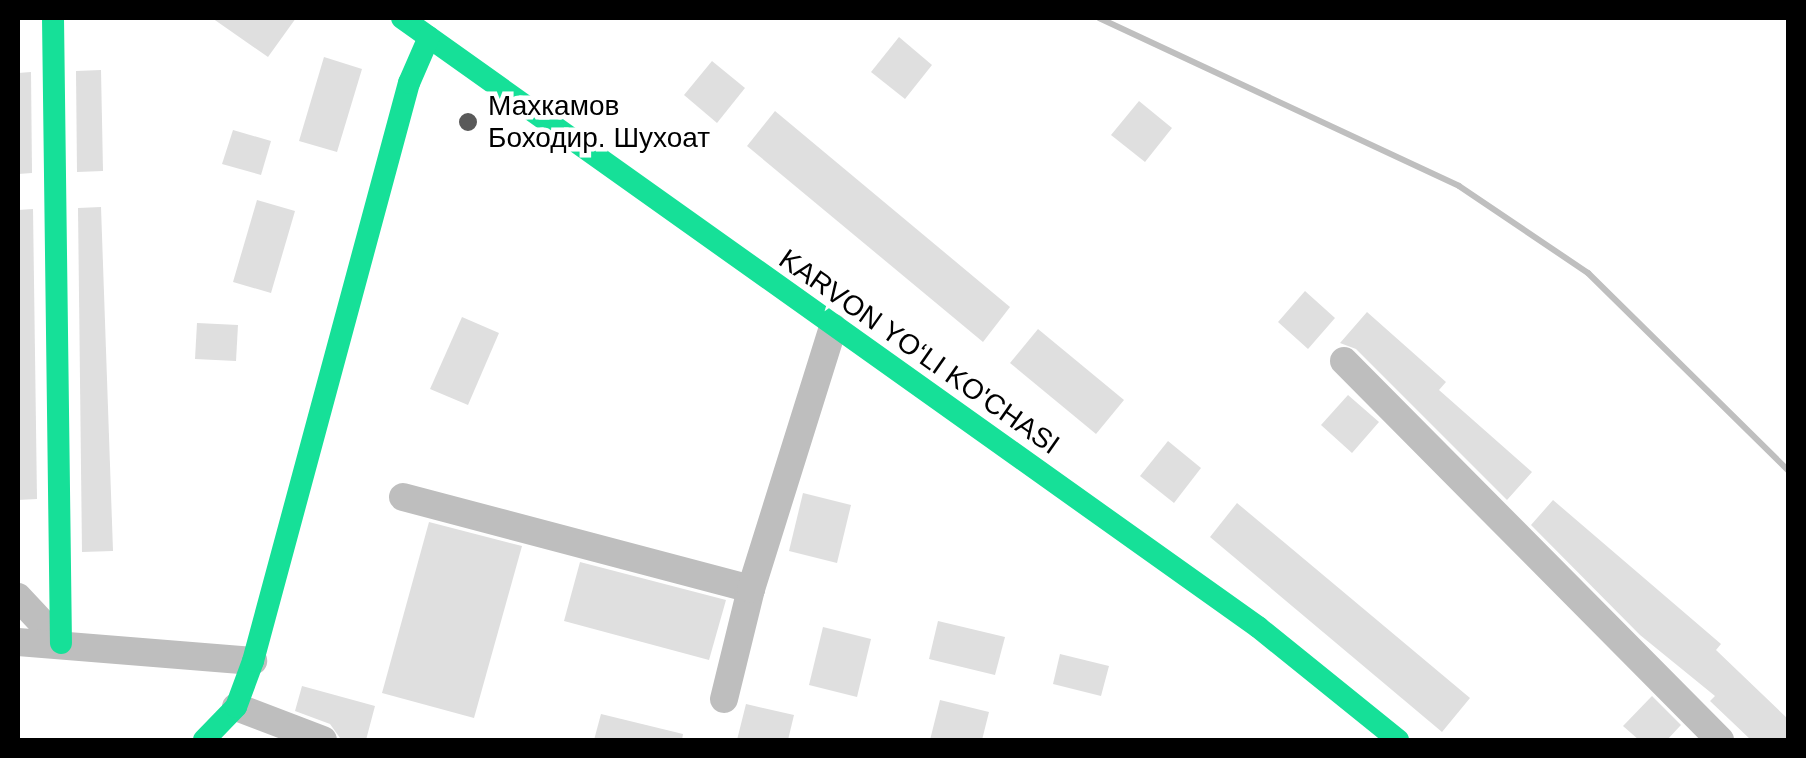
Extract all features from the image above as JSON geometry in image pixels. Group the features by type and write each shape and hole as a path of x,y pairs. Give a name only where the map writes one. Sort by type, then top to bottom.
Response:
{"street":[{"path":"53,18 61,642"},
{"name":"KARVON YO‘LI KO'CHASI","path":"402,18 1258,628 1398,740"},
{"path":"204,740 236,706 252,661 409,83 430,38"},
{"path":"724,699 751,588 833,328"},
{"path":"1344,361 1720,740"},
{"path":"403,496 751,588"},
{"path":"18,597 61,642"},
{"path":"18,642 61,642 252,661"},
{"path":"236,706 323,740"}],"building":[{"path":"212,18 296,18 268,57"},
{"path":"899,37 932,65 905,99 871,72"},
{"path":"324,57 362,69 337,152 299,141"},
{"path":"712,61 745,88 717,123 684,95"},
{"path":"101,70 103,171 77,172 76,71"},
{"path":"31,72 32,173 18,174 18,73"},
{"path":"1139,101 1172,128 1145,162 1111,135"},
{"path":"775,111 1010,307 983,342 747,146"},
{"path":"233,130 271,141 261,175 222,164"},
{"path":"257,200 295,211 271,293 233,282"},
{"path":"101,207 113,551 82,552 78,208"},
{"path":"33,209 37,499 18,500 18,210"},
{"path":"1305,291 1335,318 1308,349 1278,322"},
{"path":"1367,312 1446,382 1439,390 1532,472 1507,500 1356,349 1340,343"},
{"path":"462,317 499,333 468,405 430,389"},
{"path":"197,323 238,325 236,361 195,359"},
{"path":"1038,329 1124,400 1096,434 1010,363"},
{"path":"1348,395 1379,422 1352,453 1321,425"},
{"path":"1168,441 1201,468 1174,503 1140,476"},
{"path":"803,493 851,505 837,563 789,551"},
{"path":"1553,500 1721,644 1716,650 1788,719 1788,740 1751,740 1710,701 1715,696 1640,635 1531,525"},
{"path":"1237,503 1470,698 1442,732 1210,537"},
{"path":"429,522 522,546 474,718 382,693"},
{"path":"580,562 726,600 709,660 564,621"},
{"path":"938,621 1005,637 995,675 929,659"},
{"path":"823,627 871,639 857,697 809,685"},
{"path":"1060,654 1109,666 1101,696 1053,684"},
{"path":"302,686 375,706 366,740 340,738 330,724 295,711"},
{"path":"1652,696 1681,725 1667,740 1639,740 1623,726"},
{"path":"940,700 989,712 982,740 930,740"},
{"path":"746,704 794,715 788,740 737,740"},
{"path":"601,714 683,734 682,740 594,740"}],"waterway":[{"path":"1099,18 1459,186 1588,273 1788,470"}],"traffic: fast":[{"path":"53,18 61,643"},
{"path":"402,18 1258,627 1398,740"},
{"path":"204,740 236,707 253,661 409,83 429,37"}],"place":[{"name":"Махкамов Боходир. Шухоат","path":"468,122"}]}
